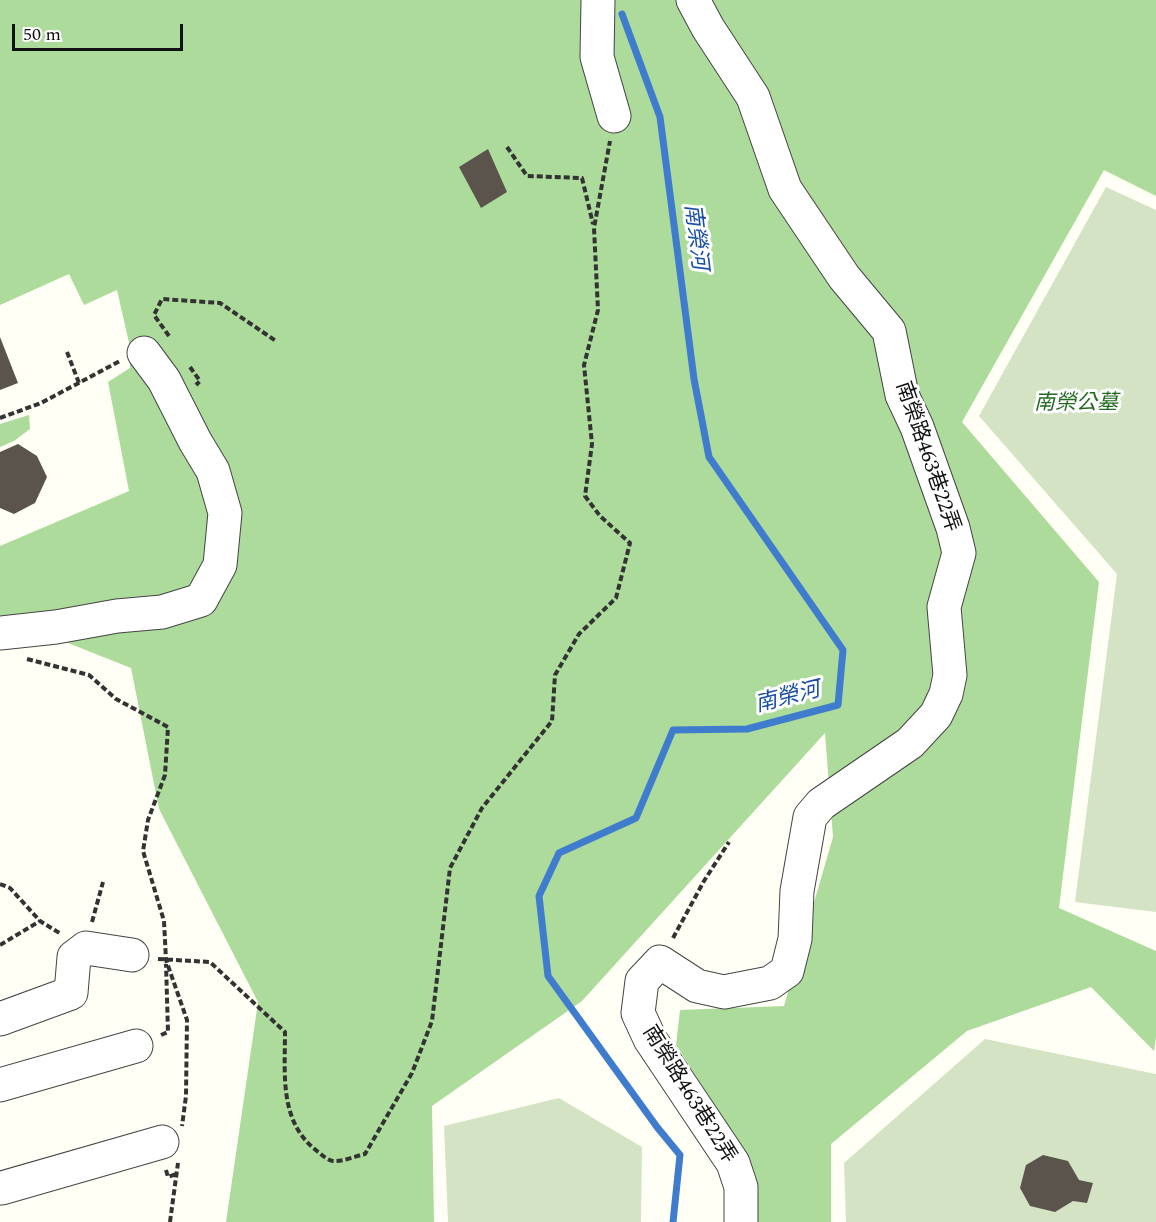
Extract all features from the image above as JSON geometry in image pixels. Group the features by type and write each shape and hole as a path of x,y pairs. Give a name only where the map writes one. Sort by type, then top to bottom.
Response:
{"lane":[{"path":"598,0 597,57 614,116"},
{"name":"南榮路463巷22弄","path":"693,0 708,28 753,97 784,189 844,277 889,331 902,396 925,449 953,528 959,554 944,607 950,675 946,694 936,715 910,743 822,804 810,817 797,891 795,939 787,971 770,983 724,992 697,986 660,962 642,981 638,1013 650,1039 733,1163 741,1187 741,1222"},
{"path":"10,645 56,627 117,616 162,612 201,600 220,565 225,513 213,471 164,380 158,346"},
{"path":"0,1019 71,993 74,957 86,948 132,955"},
{"path":"0,1085 136,1046"},
{"path":"1,1187 162,1142"}],"path":[{"path":"594,228 614,116"},
{"path":"166,960 210,962 285,1032 287,1105 296,1126 309,1145 334,1161 364,1154 412,1073 432,1021 450,868 482,808 552,721 555,675 579,634 616,598 630,543 600,516 585,496 592,444 584,365 598,310 594,228 582,178 527,176 507,147"},
{"path":"0,418 41,403 122,360 158,346 153,315 162,299 220,303 276,341"},
{"path":"67,352 79,382"},
{"path":"180,410 186,397 200,381 189,365"},
{"path":"10,645 89,675 116,699 168,727 165,775 148,820 143,851 164,921 168,1032 136,1046"},
{"path":"660,962 704,881 729,842"},
{"path":"0,884 10,888 40,921 86,948 103,882"},
{"path":"0,945 40,921"},
{"path":"166,960 187,1020 186,1096"}],"green space":[{"path":"0,0 1156,0 1156,196 1104,170 962,422 1099,582 1059,908 1156,951 1154,1051 1091,987 967,1031 831,1144 831,1222 752,1222 748,1157 676,1045 680,1010 784,1006 833,837 825,733 582,1001 432,1106 434,1222 226,1222 258,1002 159,809 131,668 0,616 0,546 129,491 108,382 130,368 130,347 117,290 84,305 69,274 0,305"},
{"name":"南榮公墓","path":"1106,187 1156,210 1156,912 1075,902 1117,574 979,416"},
{"path":"29,415 30,429 14,441 0,447 0,424"},
{"path":"985,1039 1156,1074 1156,1222 846,1222 844,1163"},
{"path":"559,1098 642,1147 641,1222 448,1222 444,1126"}],"building":[{"path":"488,149 507,192 481,208 459,167"},
{"path":"0,337 18,383 0,390"},
{"path":"18,444 37,456 47,477 35,503 14,514 0,508 0,452"},
{"path":"1043,1155 1068,1161 1079,1180 1093,1183 1087,1203 1073,1201 1055,1212 1030,1206 1020,1188 1026,1165"}],"waterway":[{"name":"南榮河","path":"622,14 660,117 694,379 709,457 843,650 838,705 747,729 673,730 636,818 559,853 539,896 548,976 657,1127 680,1155 673,1222"}]}
